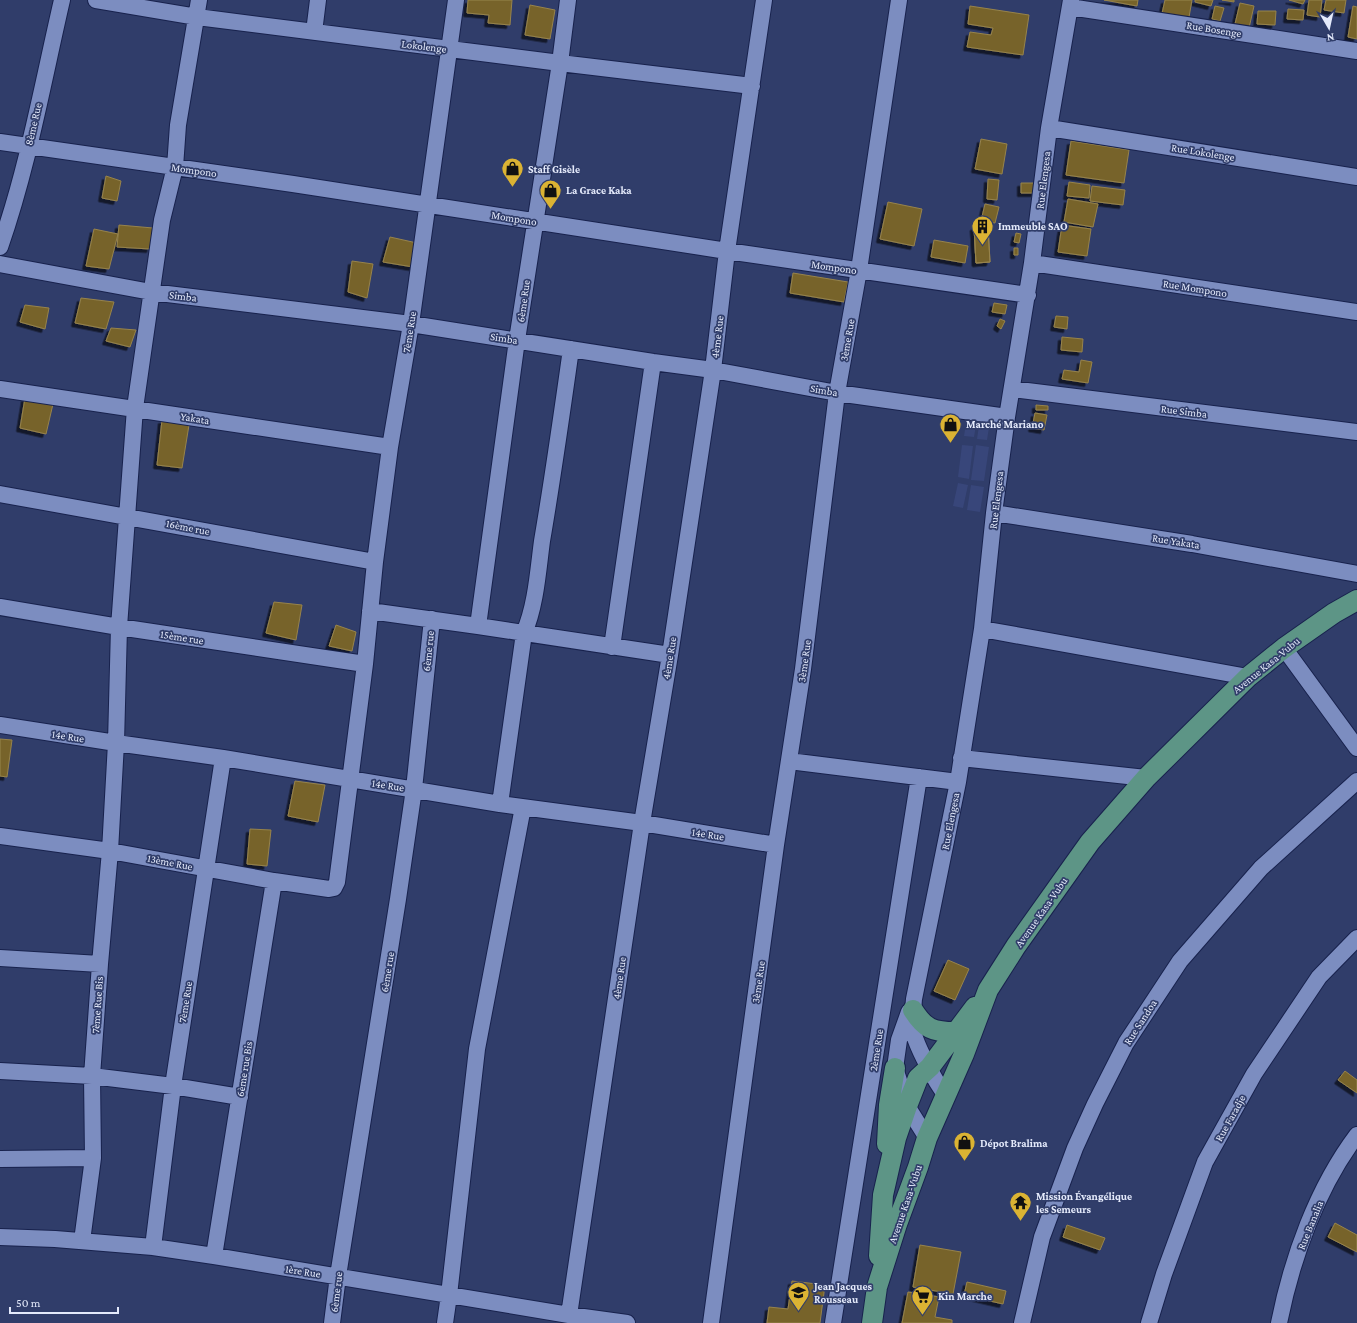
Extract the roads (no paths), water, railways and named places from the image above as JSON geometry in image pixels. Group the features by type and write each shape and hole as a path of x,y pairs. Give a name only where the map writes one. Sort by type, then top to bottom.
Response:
{"main road":[{"name":"Avenue Kasa-Vubu","path":"872,1323 877,1287 926,1138 964,1054 988,990 1016,946 1090,842 1146,778 1248,677 1284,648 1334,613 1357,600"},
{"path":"877,1287 883,1195 896,1138 907,1106 918,1078 930,1067 988,990"},
{"path":"914,1005 919,1020 932,1030 940,1032 955,1032"},
{"path":"886,1182 889,1105 894,1068"}],"street":[{"name":"8ème Rue","path":"0,247 10,217 29,146 62,0"},
{"name":"Lokolenge","path":"96,0 197,17 560,64 752,86"},
{"name":"7ème Rue Bis","path":"82,1241 93,1158 92,1076 110,851 116,743 119,627 135,408 162,220 175,167 178,125 199,0"},
{"path":"314,32 318,0"},
{"name":"7ème Rue","path":"337,882 365,664 375,562 390,447 411,324 426,205 456,0"},
{"name":"6ème Rue","path":"478,626 517,340 534,222 560,64 568,0"},
{"name":"4ème Rue","path":"569,1315 642,823 670,656 713,370 727,251 764,0"},
{"name":"3ème Rue","path":"711,1323 776,845 803,669 837,393 859,270 899,0"},
{"name":"Rue Bosenge","path":"1071,3 1357,51"},
{"name":"Rue Elengesa","path":"914,1005 958,782 982,629 994,513 1007,417 1028,295 1049,128 1071,3"},
{"name":"Rue Lokolenge","path":"1049,128 1357,176"},
{"name":"Mompono","path":"0,142 293,184 534,222 1028,295"},
{"name":"Rue Mompono","path":"1032,263 1357,312"},
{"name":"Simba","path":"0,264 152,292 411,324 713,370 837,393 1007,417"},
{"path":"500,804 524,633 534,597 571,349"},
{"path":"612,646 653,362"},
{"name":"Yakata","path":"0,389 390,447"},
{"name":"Rue Simba","path":"1012,389 1357,432"},
{"name":"16ème rue","path":"0,494 375,562"},
{"name":"Rue Yakata","path":"994,513 1192,544 1357,574"},
{"name":"15ème rue","path":"0,607 119,627 365,664"},
{"path":"370,611 612,646 670,656"},
{"name":"6ème rue","path":"332,1323 338,1276 397,907 414,789 432,619"},
{"path":"982,629 1248,677"},
{"path":"1284,648 1357,748"},
{"name":"14e Rue","path":"0,725 223,758 500,804 642,823 776,845"},
{"name":"7ème Rue","path":"153,1247 173,1086 223,758"},
{"path":"961,758 1146,778"},
{"path":"789,762 958,782"},
{"name":"2ème Rue","path":"833,1323 919,777"},
{"name":"Rue Sandoa","path":"1022,1323 1042,1237 1078,1142 1126,1042 1180,962 1261,868 1357,781"},
{"path":"445,1323 477,1049 523,807"},
{"name":"13ème Rue","path":"0,836 110,851 274,881 328,889 334,888 337,882"},
{"name":"6ème rue Bis","path":"214,1256 274,881"},
{"name":"Rue Faradje","path":"1149,1323 1164,1274 1205,1162 1254,1074 1319,977 1357,938"},
{"path":"0,958 100,964"},
{"path":"914,1005 913,1030 915,1036 945,1094"},
{"path":"914,1005 899,1040 894,1068 907,1106 926,1138"},
{"path":"0,1071 92,1076 173,1086 240,1097"},
{"name":"Rue Banalia","path":"1279,1323 1284,1299 1304,1236 1329,1178 1357,1135"},
{"path":"0,1159 93,1158"},
{"name":"1ère Rue","path":"0,1238 55,1239 153,1247 338,1276 569,1315 627,1323"}],"place":[{"name":"Staff Gisèle","path":"512,188"},
{"name":"La Grace Kaka","path":"551,210"},
{"name":"Immeuble SAO","path":"982,246"},
{"name":"Marché Mariano","path":"951,444"},
{"name":"Dépot Bralima","path":"964,1162"},
{"name":"Mission Évangélique les Semeurs","path":"1020,1222"},
{"name":"Jean Jacques Rousseau","path":"799,1312"},
{"name":"Kin Marche","path":"923,1316"}]}
